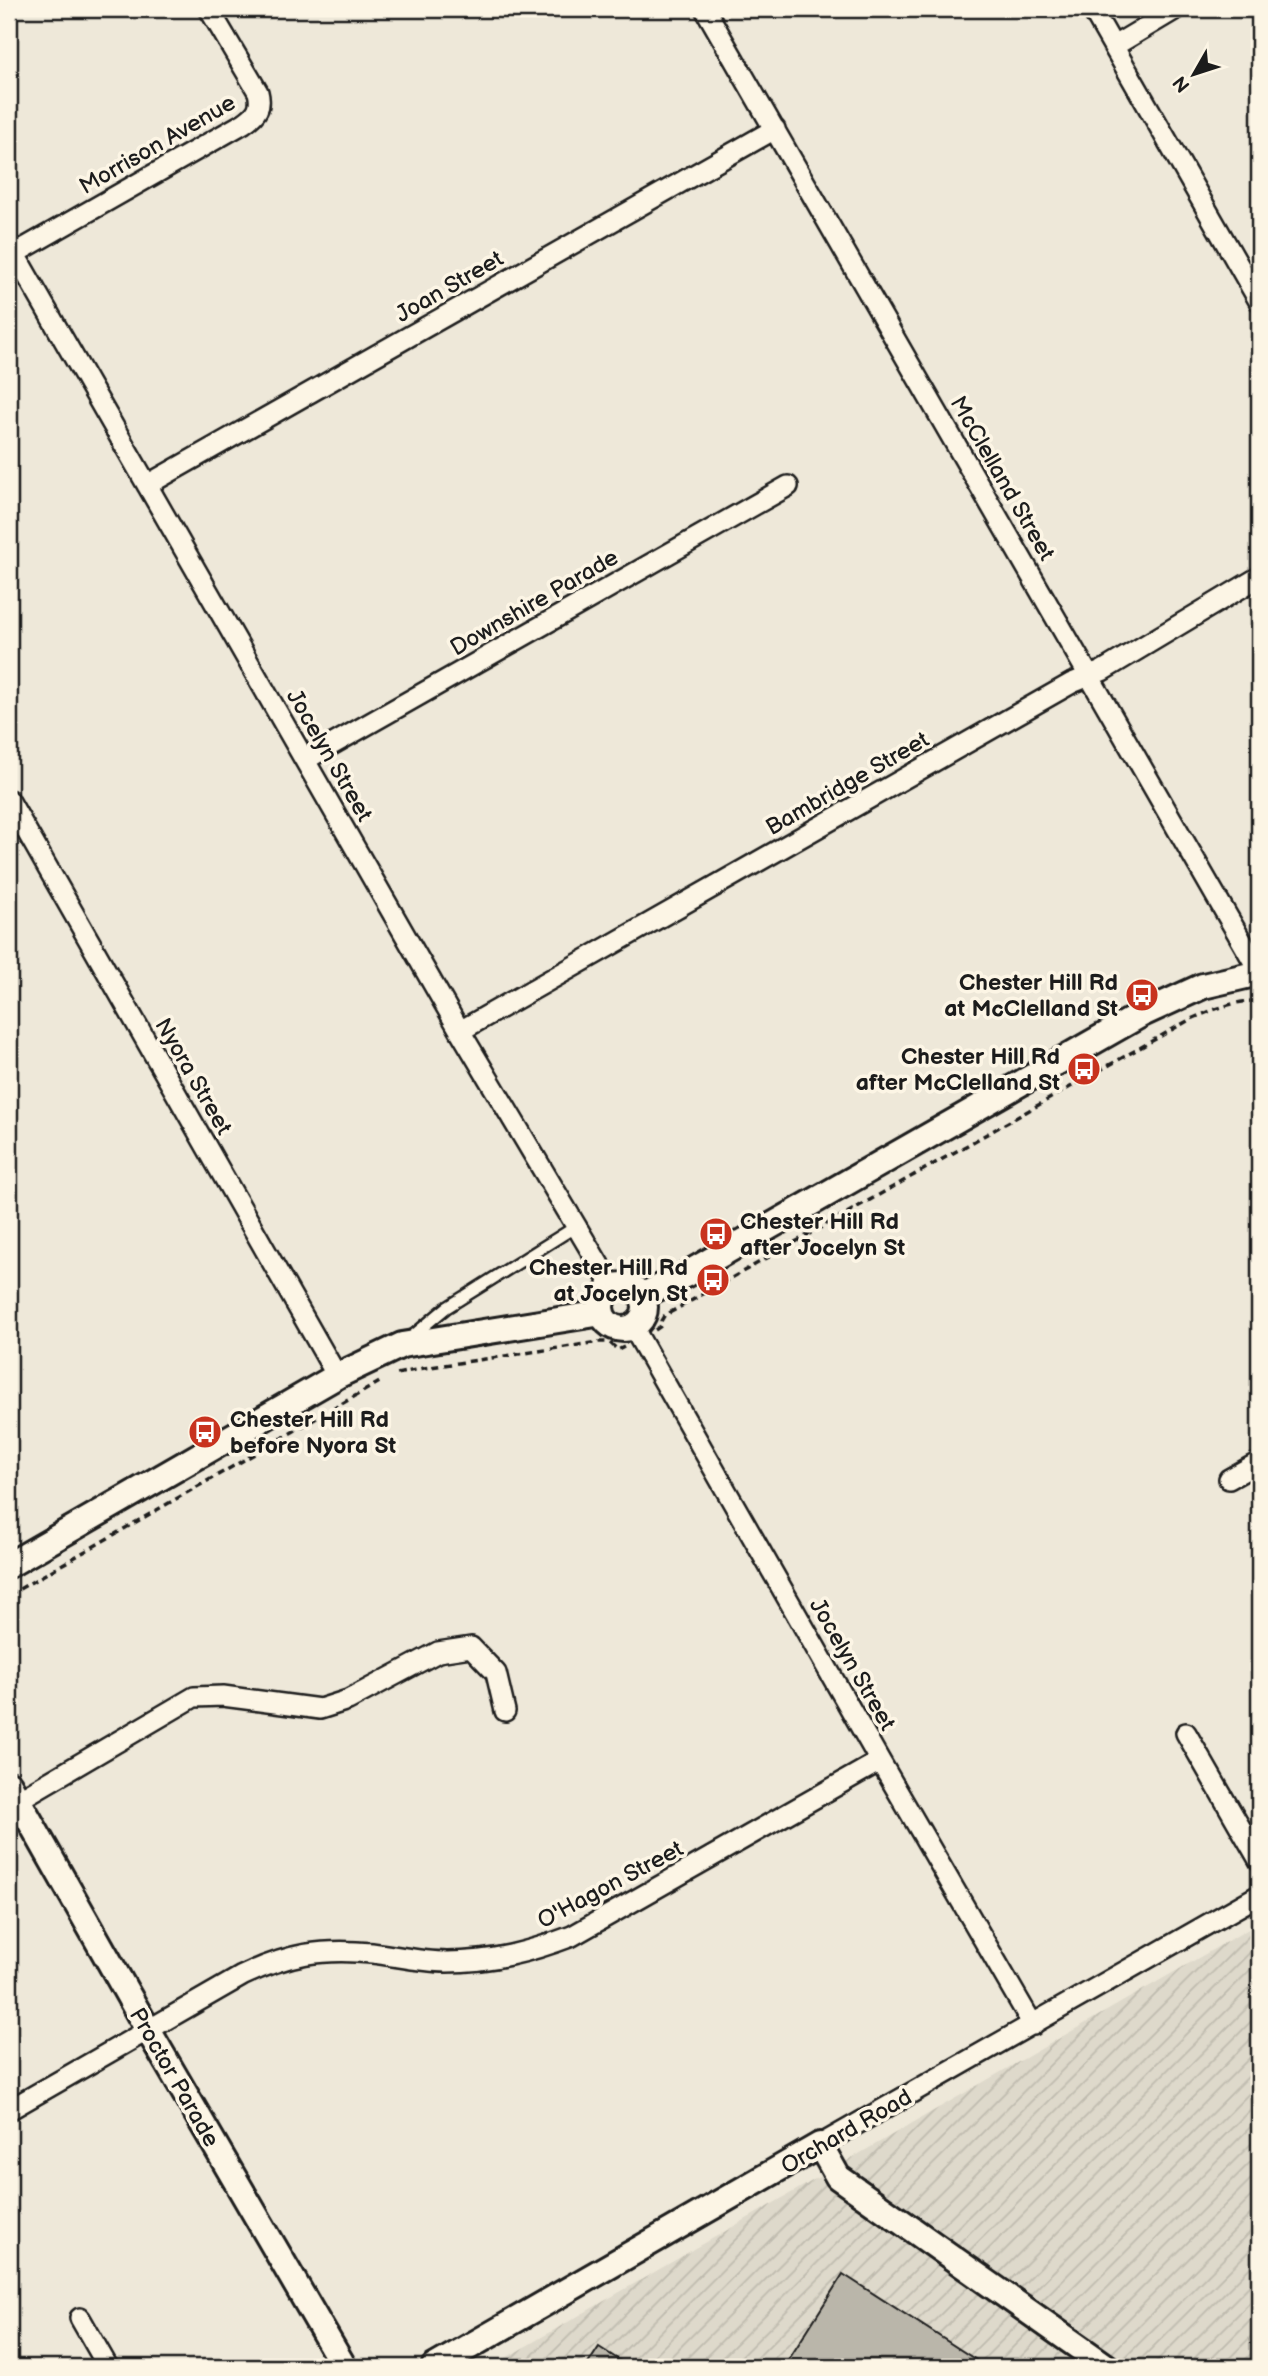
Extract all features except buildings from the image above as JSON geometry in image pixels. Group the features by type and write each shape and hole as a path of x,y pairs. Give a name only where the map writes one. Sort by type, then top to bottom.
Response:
{"street":[{"name":"Morrison Avenue","path":"12,249 257,113 260,106 258,92 209,9"},
{"name":"McClelland Street","path":"705,9 1259,972"},
{"path":"1092,9 1259,301"},
{"path":"1114,46 1176,9"},
{"name":"Joan Street","path":"147,485 775,129"},
{"name":"Jocelyn Street","path":"12,249 460,1031 613,1288"},
{"name":"Downshire Parade","path":"305,760 788,486"},
{"name":"Bambridge Street","path":"460,1031 1259,577"},
{"name":"Nyora Street","path":"9,800 337,1376"},
{"path":"641,1296 685,1275 1142,1014 1203,986 1259,972"},
{"path":"620,1285 631,1287 641,1296 644,1313 633,1327 623,1329 606,1322 602,1313 603,1298 613,1288 620,1285"},
{"path":"9,1565 337,1376 402,1345 602,1313"},
{"name":"Jocelyn Street","path":"633,1327 1033,2025"},
{"path":"1229,1479 1259,1462"},
{"path":"13,1792 194,1697 223,1696 320,1709 348,1700 438,1652 471,1647 496,1673 505,1711"},
{"path":"1186,1733 1259,1860"},
{"name":"O'Hagon Street","path":"9,2110 242,1976 300,1954 335,1951 372,1953 444,1962 496,1958 537,1950 572,1936 880,1761"},
{"name":"Proctor Parade","path":"13,1792 344,2367"},
{"name":"Orchard Road","path":"434,2367 1259,1895"},
{"path":"820,2145 838,2177 1107,2367"},
{"path":"80,2318 108,2367"}],"lane":[{"path":"402,1345 446,1308 575,1227"}],"path":[{"path":"661,1326 664,1316 1191,1019 1248,1000 1259,1001"},
{"path":"9,1595 391,1376 407,1370 599,1342 608,1342 618,1350"}],"shaded area":[{"path":"1259,1923 1259,2367 490,2367"}],"place":[{"name":"Chester Hill Rd at McClelland St","path":"1142,995"},
{"name":"Chester Hill Rd after McClelland St","path":"1084,1069"},
{"name":"Chester Hill Rd after Jocelyn St","path":"716,1234"},
{"name":"Chester Hill Rd at Jocelyn St","path":"713,1280"},
{"name":"Chester Hill Rd before Nyora St","path":"205,1432"}]}
